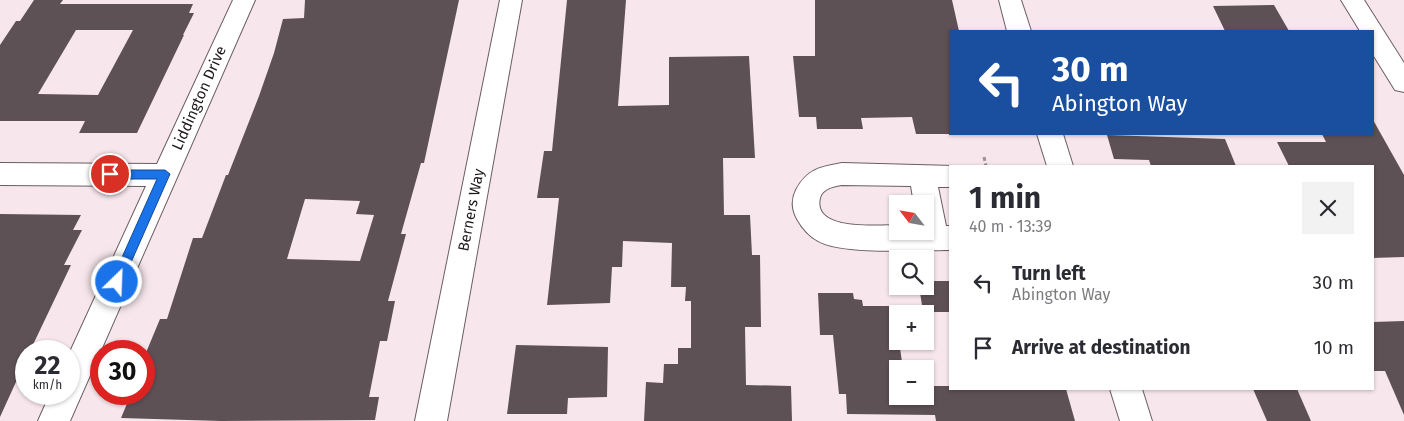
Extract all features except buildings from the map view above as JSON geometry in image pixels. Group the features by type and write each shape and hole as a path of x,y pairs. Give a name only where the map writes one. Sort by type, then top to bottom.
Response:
{"street":[{"name":"Liddington Drive","path":"80,363 244,0"},
{"name":"Berners Way","path":"431,421 511,0"},
{"path":"1010,0 1019,30"},
{"path":"1352,0 1371,30"},
{"path":"1374,35 1404,83"},
{"path":"1050,135 1060,165"},
{"path":"0,174 165,174"},
{"path":"922,175 942,238 846,237 828,233 815,224 807,211 806,197 813,185 825,177 842,174 922,175 949,176"},
{"path":"1126,390 1136,421"},
{"path":"54,421 61,405"}],"path":[{"path":"984,157 986,165"}],"route":[{"path":"110,174 165,174 117,282"}]}
